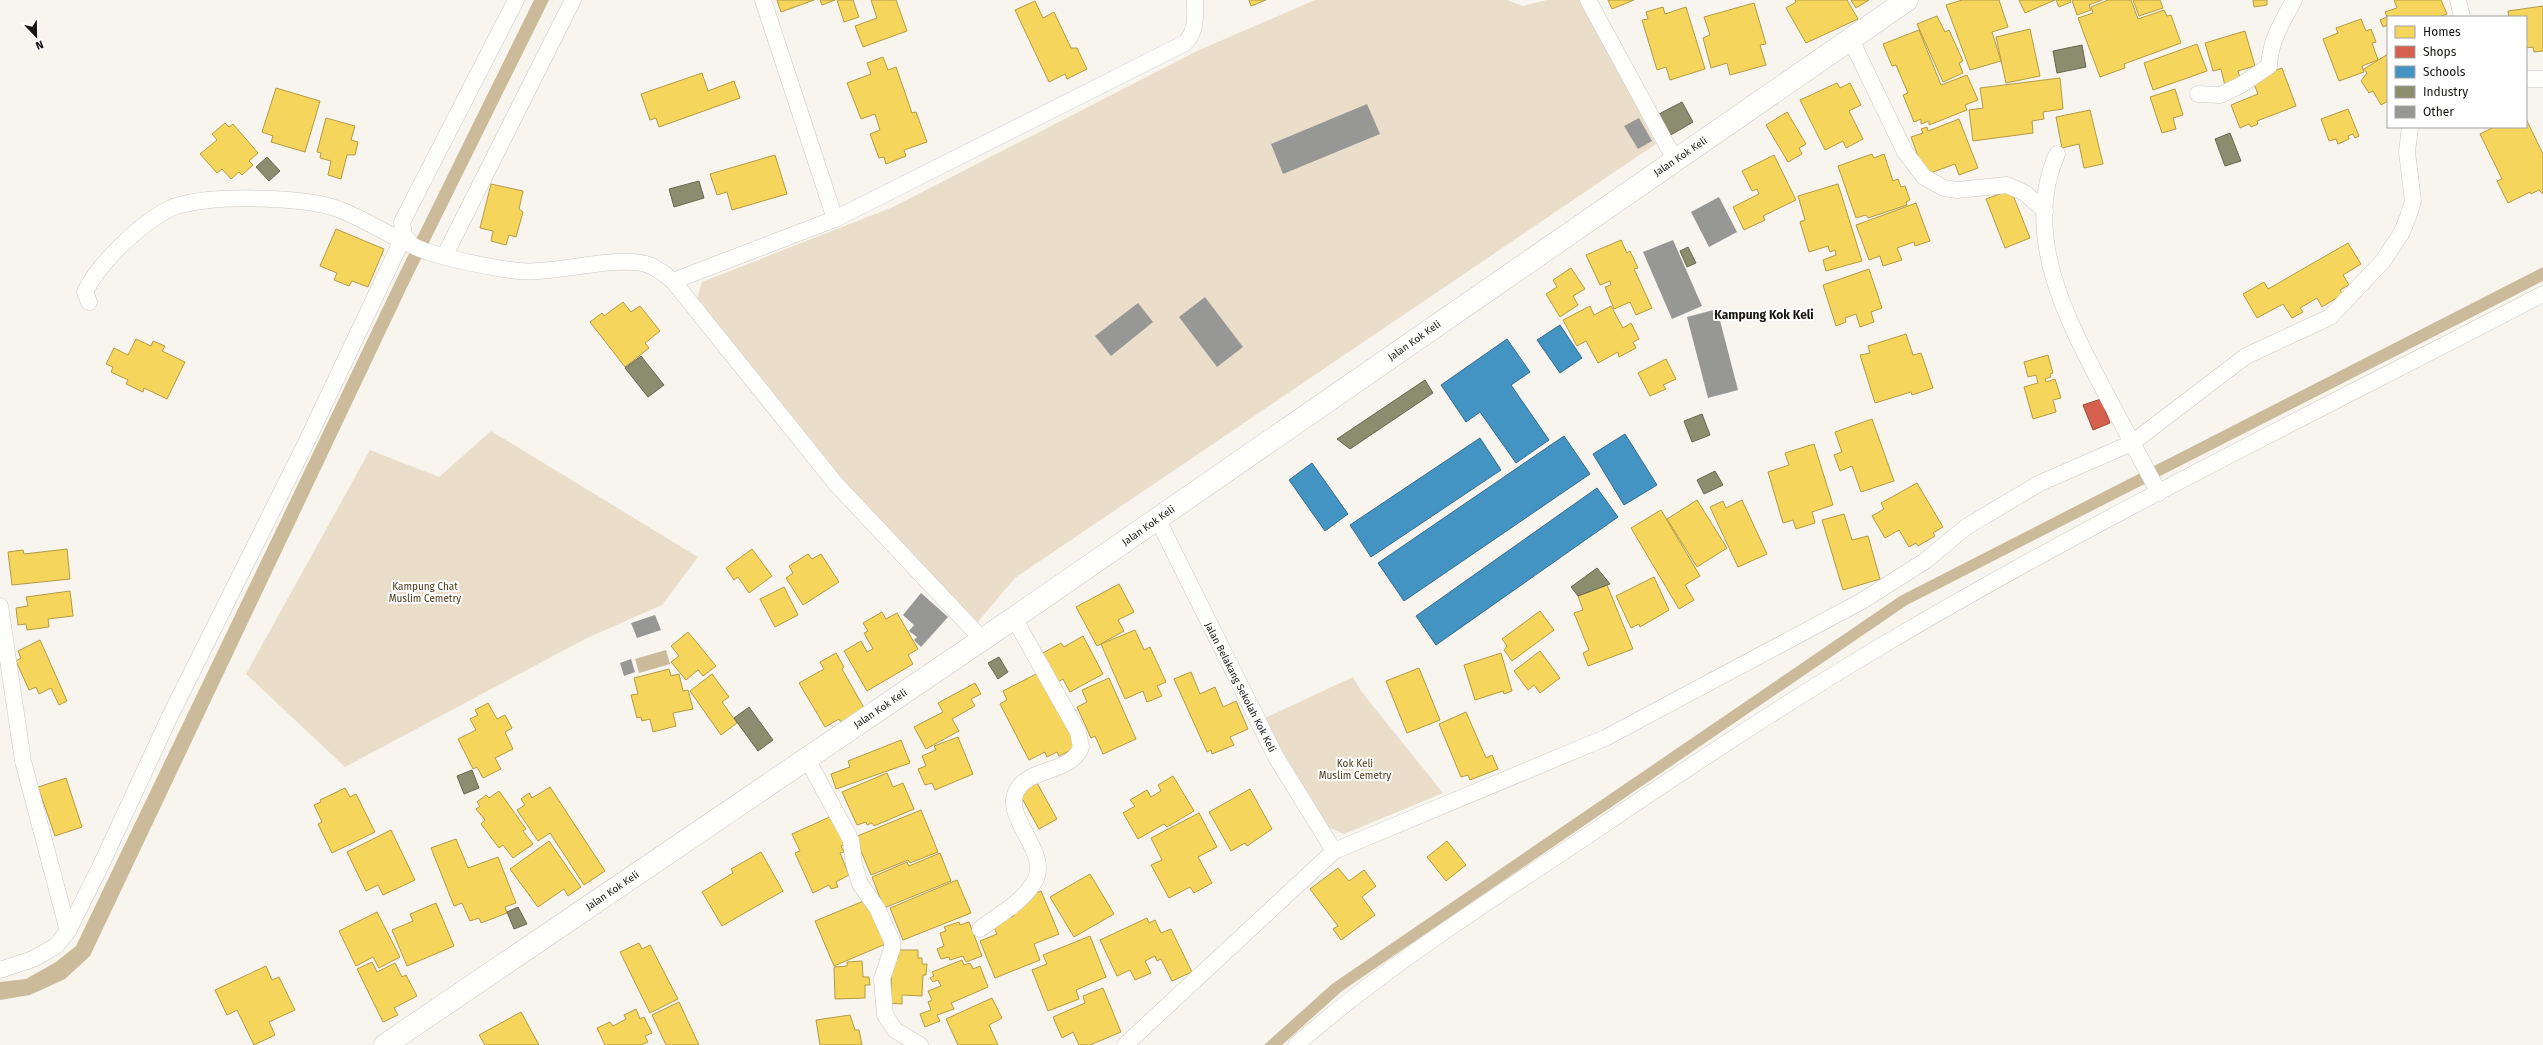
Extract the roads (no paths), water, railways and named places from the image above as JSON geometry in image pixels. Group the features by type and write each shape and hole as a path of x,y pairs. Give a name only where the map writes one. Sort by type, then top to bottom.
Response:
{"street":[{"path":"0,970 33,959 56,946 68,931 100,867 171,714 406,242 402,222 516,0"},
{"path":"445,255 573,0"},
{"path":"763,0 835,219"},
{"path":"673,280 835,219 1185,43 1192,36 1194,27 1195,0"},
{"path":"1588,0 1675,160"},
{"name":"Jalan Kok Keli","path":"384,1045 1014,618 1908,0"},
{"path":"2198,94 2220,95 2241,85 2269,66 2270,52 2275,34 2294,0"},
{"path":"2458,0 2462,16"},
{"path":"1851,40 1905,152 1924,177 1944,188 1957,190 2007,185 2025,193 2045,211"},
{"path":"2527,78 2543,79"},
{"path":"1125,1045 1334,851 1605,738 1862,602 1925,561 1966,527 2040,483 2132,443 2246,356 2330,317 2383,260 2402,234 2413,201 2407,152 2410,128"},
{"path":"2058,154 2050,173 2045,211 2046,244 2068,320 2158,490"},
{"path":"89,302 85,292 91,279 122,246 149,222 170,209 192,202 282,198 334,208 429,252 520,271 630,262 645,264 656,268 673,280 836,484 982,639"},
{"path":"1296,1045 1346,1003 1436,937 1690,767 1881,646 2158,490 2543,294"},
{"name":"Jalan Belakang Sekolah Kok Keli","path":"1157,518 1276,757 1334,851"},
{"path":"0,606 23,761 68,931"},
{"path":"980,929 1023,896 1038,877 1038,862 1015,807 1014,796 1025,782 1073,759 1081,747 1078,732 1014,618"},
{"path":"807,759 849,835 854,864 860,884 877,908 892,941 892,948 882,979 885,1015 895,1030 920,1045"}],"district":[{"name":"Kampung Kok Keli","path":"1764,315"}],"park label":[{"name":"Kampung Chat Muslim Cemetry","path":"425,592"},
{"name":"Kok Keli Muslim Cemetry","path":"1355,768"}]}
